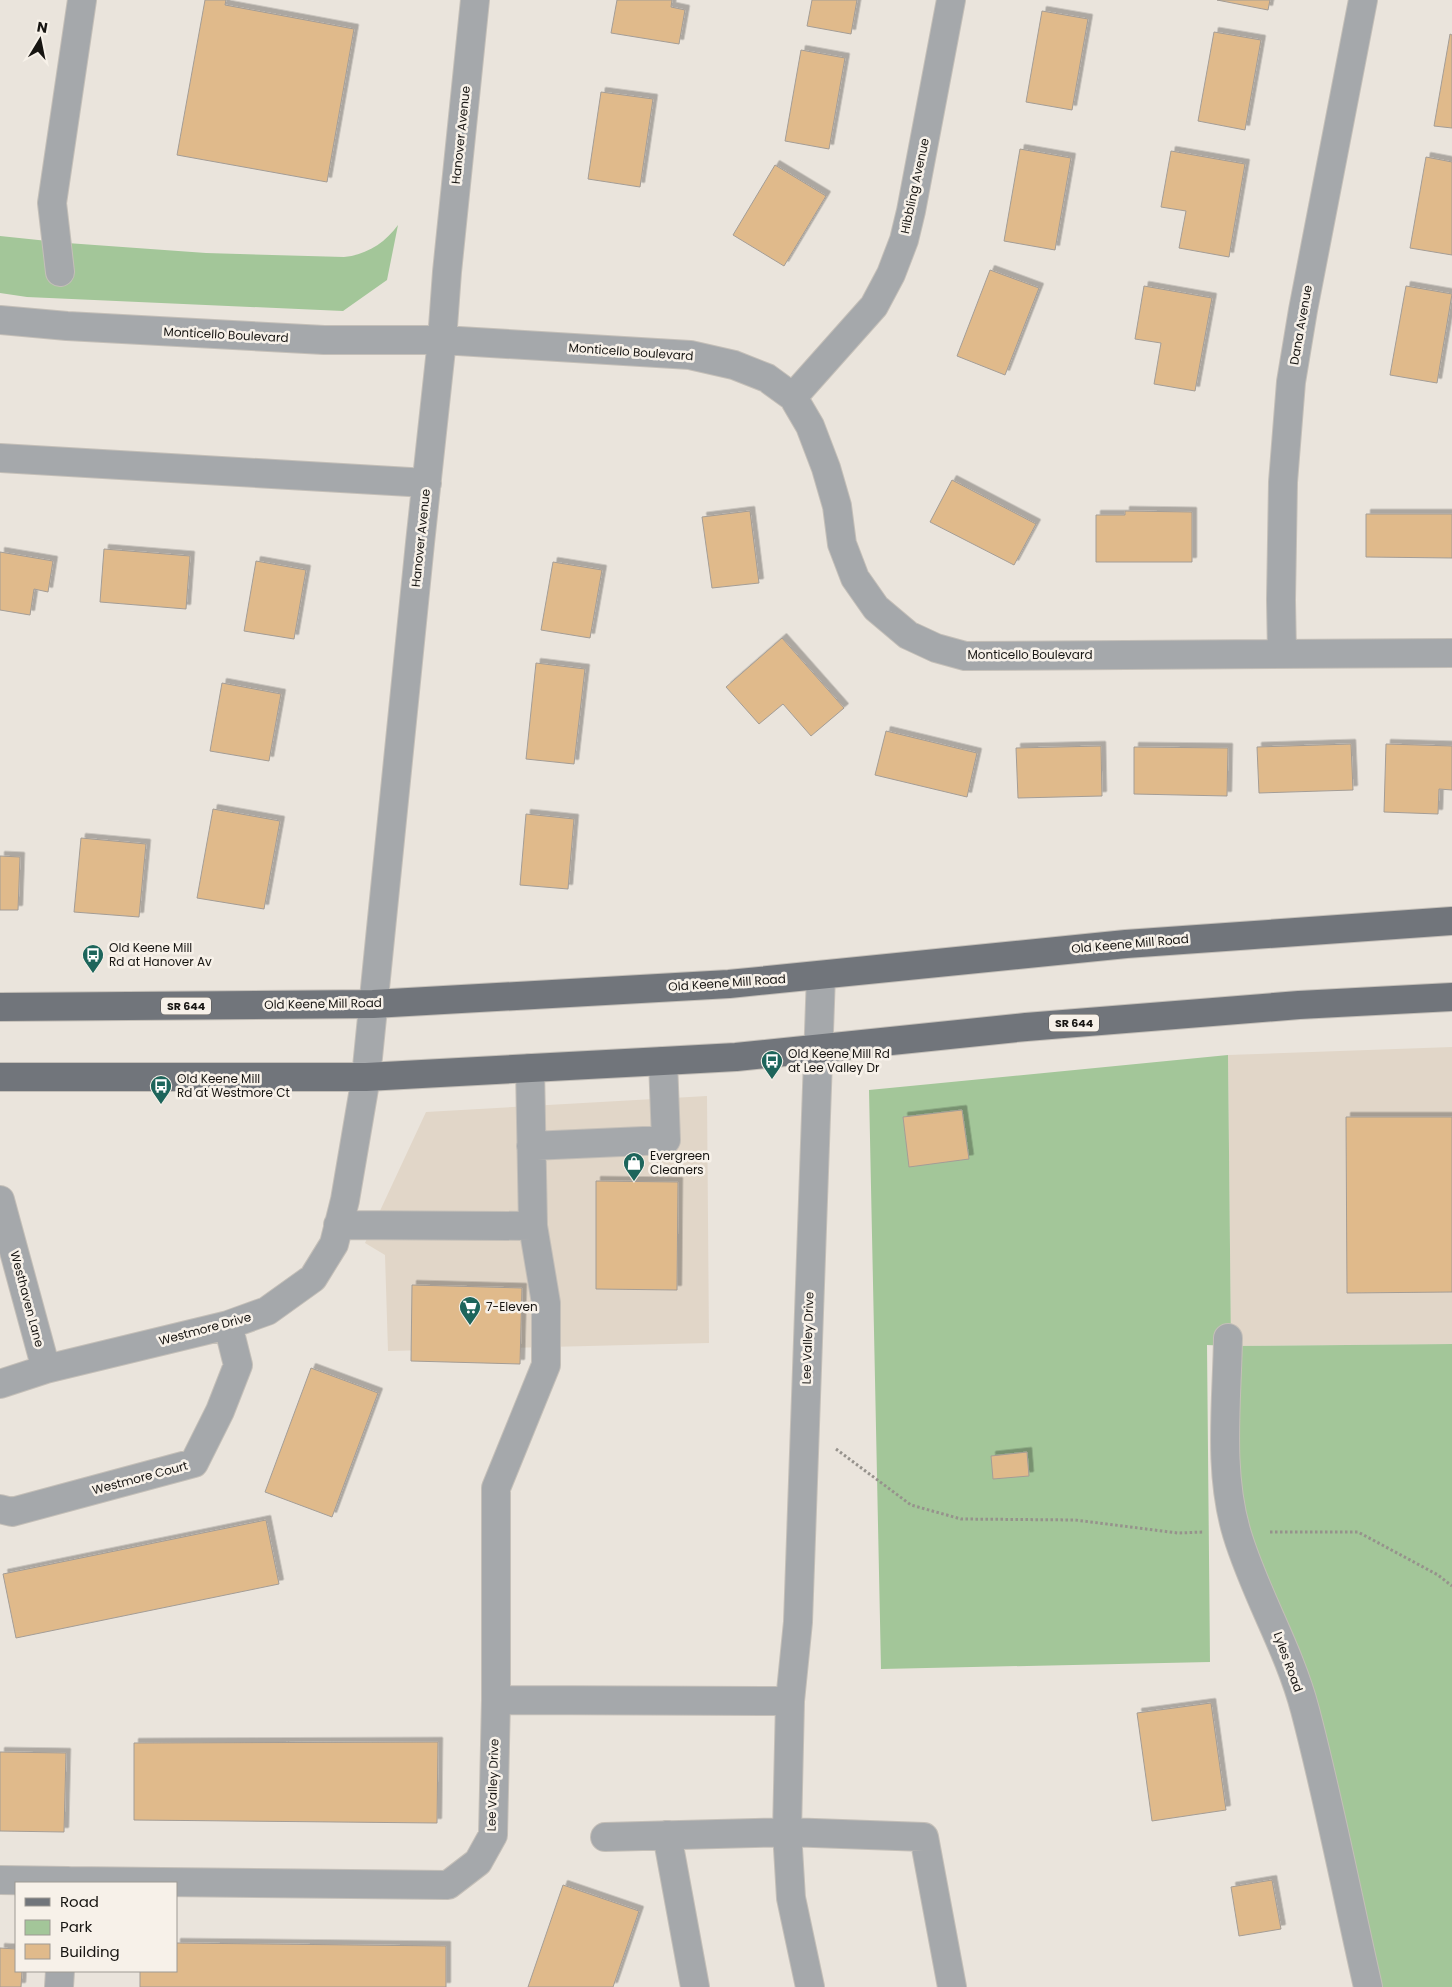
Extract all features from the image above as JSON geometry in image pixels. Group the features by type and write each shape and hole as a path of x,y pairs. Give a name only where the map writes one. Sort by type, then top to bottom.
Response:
{"main road":[{"name":"Old Keene Mill Road","path":"0,1008 373,1004 729,984 1126,944 1452,921"},
{"name":"SR 644","path":"0,1077 366,1077 663,1061 818,1049 1036,1026 1307,1004 1452,997"}],"street":[{"path":"60,272 52,203 82,0"},
{"name":"Hanover Avenue","path":"366,1077 475,0"},
{"name":"Hibbling Avenue","path":"793,396 874,306 891,274 904,240 912,211 950,0"},
{"name":"Dana Avenue","path":"1282,654 1283,482 1291,382 1303,310 1363,0"},
{"name":"Monticello Boulevard","path":"0,320 66,326 324,340 442,340 690,355 734,365 767,378 793,396 810,426 826,468 837,506 842,544 855,578 876,608 908,635 936,648 965,656 1452,653"},
{"path":"0,458 427,483"},
{"name":"Lee Valley Drive","path":"810,1987 791,1898 787,1832 790,1701 798,1622 821,975"},
{"path":"532,1146 666,1140 663,1061"},
{"name":"Lee Valley Drive","path":"178,1883 448,1885 478,1862 492,1836 496,1700 496,1488 546,1365 546,1303 533,1226 530,1068"},
{"name":"Westmore Drive","path":"0,1384 46,1369 228,1325 268,1311 313,1278 334,1244 345,1200 366,1077"},
{"name":"Westhaven Lane","path":"0,1200 46,1369"},
{"path":"338,1225 533,1226"},
{"name":"Westmore Court","path":"0,1509 12,1512 194,1463 220,1411 238,1365 228,1325"},
{"name":"Lyles Road","path":"1228,1338 1226,1460 1229,1497 1236,1532 1248,1566 1286,1651 1305,1709 1368,1987"},
{"path":"496,1700 790,1701"},
{"path":"605,1837 787,1832 924,1837 952,1987"},
{"path":"667,1835 694,1987"},
{"name":"Lee Valley Drive","path":"0,1880 68,1882"},
{"path":"59,1987 60,1972"}],"path":[{"path":"805,1427 911,1505 961,1519 1075,1520 1178,1533 1358,1532 1438,1575 1452,1586"}],"shaded area":[{"path":"1452,1047 1452,1344 1231,1346 1228,1055"},
{"path":"707,1096 709,1343 388,1351 385,1255 365,1243 426,1112"}],"green space":[{"path":"398,225 387,280 343,311 27,297 0,293 0,236 206,253 344,257 360,254 381,243"},
{"path":"1228,1055 1231,1346 1452,1344 1452,1987 1375,1987 1299,1663 1232,1553 1230,1346 1207,1345 1210,1662 881,1669 869,1090"}],"building":[{"path":"205,0 226,0 225,5 354,29 327,182 177,155"},
{"path":"617,0 672,0 671,7 685,10 679,44 611,33"},
{"path":"812,0 857,0 851,34 807,26"},
{"path":"1217,0 1270,0 1268,10"},
{"path":"1042,11 1088,19 1072,110 1026,102"},
{"path":"1214,32 1261,40 1245,130 1198,121"},
{"path":"1450,34 1452,35 1452,128 1434,126"},
{"path":"801,50 845,58 829,149 785,141"},
{"path":"601,92 653,99 640,187 588,179"},
{"path":"1020,149 1071,158 1055,250 1004,241"},
{"path":"1171,151 1245,164 1229,257 1179,248 1186,211 1161,207"},
{"path":"1426,157 1452,162 1452,255 1410,248"},
{"path":"775,165 826,196 784,266 733,235"},
{"path":"990,270 1039,288 1005,375 957,356"},
{"path":"1144,286 1212,298 1195,391 1154,384 1161,343 1135,339"},
{"path":"1406,286 1452,294 1437,383 1390,375"},
{"path":"952,480 1036,524 1014,565 930,522"},
{"path":"750,511 759,583 712,588 702,517"},
{"path":"1125,511 1192,512 1192,562 1096,562 1096,515 1125,515"},
{"path":"1366,514 1452,514 1452,558 1366,557"},
{"path":"104,549 190,556 186,609 100,602"},
{"path":"0,552 53,561 48,592 34,589 30,615 0,610"},
{"path":"256,561 306,570 294,639 244,631"},
{"path":"553,562 602,570 590,638 541,630"},
{"path":"782,638 844,708 811,736 783,704 759,724 726,687"},
{"path":"536,663 585,669 574,764 526,759"},
{"path":"222,683 281,694 269,761 210,751"},
{"path":"886,731 977,753 967,797 875,775"},
{"path":"1351,744 1353,790 1259,793 1257,747"},
{"path":"1386,744 1452,746 1452,790 1439,789 1438,814 1384,812"},
{"path":"1101,746 1102,796 1018,798 1016,748"},
{"path":"1134,747 1228,748 1227,796 1134,794"},
{"path":"213,809 280,821 264,909 197,898"},
{"path":"526,814 574,819 568,889 520,885"},
{"path":"81,838 146,844 139,917 74,912"},
{"path":"0,856 20,857 18,910 0,910"},
{"path":"962,1110 969,1159 909,1167 903,1117"},
{"path":"1346,1117 1452,1117 1452,1292 1347,1293"},
{"path":"596,1181 678,1182 677,1290 596,1289"},
{"path":"412,1285 522,1288 520,1364 411,1361"},
{"path":"311,1368 378,1393 332,1517 265,1492"},
{"path":"1027,1452 1029,1476 993,1479 991,1456"},
{"path":"266,1520 279,1584 16,1638 3,1574"},
{"path":"1211,1703 1226,1810 1152,1821 1137,1713"},
{"path":"438,1742 437,1823 134,1820 134,1743"},
{"path":"0,1752 66,1753 64,1832 0,1831"},
{"path":"1272,1880 1281,1929 1239,1936 1231,1887"},
{"path":"563,1885 639,1911 613,1987 528,1987"},
{"path":"178,1943 446,1946 446,1987 140,1987 140,1972 178,1972"},
{"path":"0,1948 15,1949 15,1972 22,1972 21,1987 0,1987"}],"place":[{"name":"Old Keene Mill Rd at Hanover Av","path":"93,974"},
{"name":"Old Keene Mill Rd at Lee Valley Dr","path":"772,1080"},
{"name":"Old Keene Mill Rd at Westmore Ct","path":"161,1105"},
{"name":"Evergreen Cleaners","path":"634,1182"},
{"name":"7-Eleven","path":"470,1326"}]}
